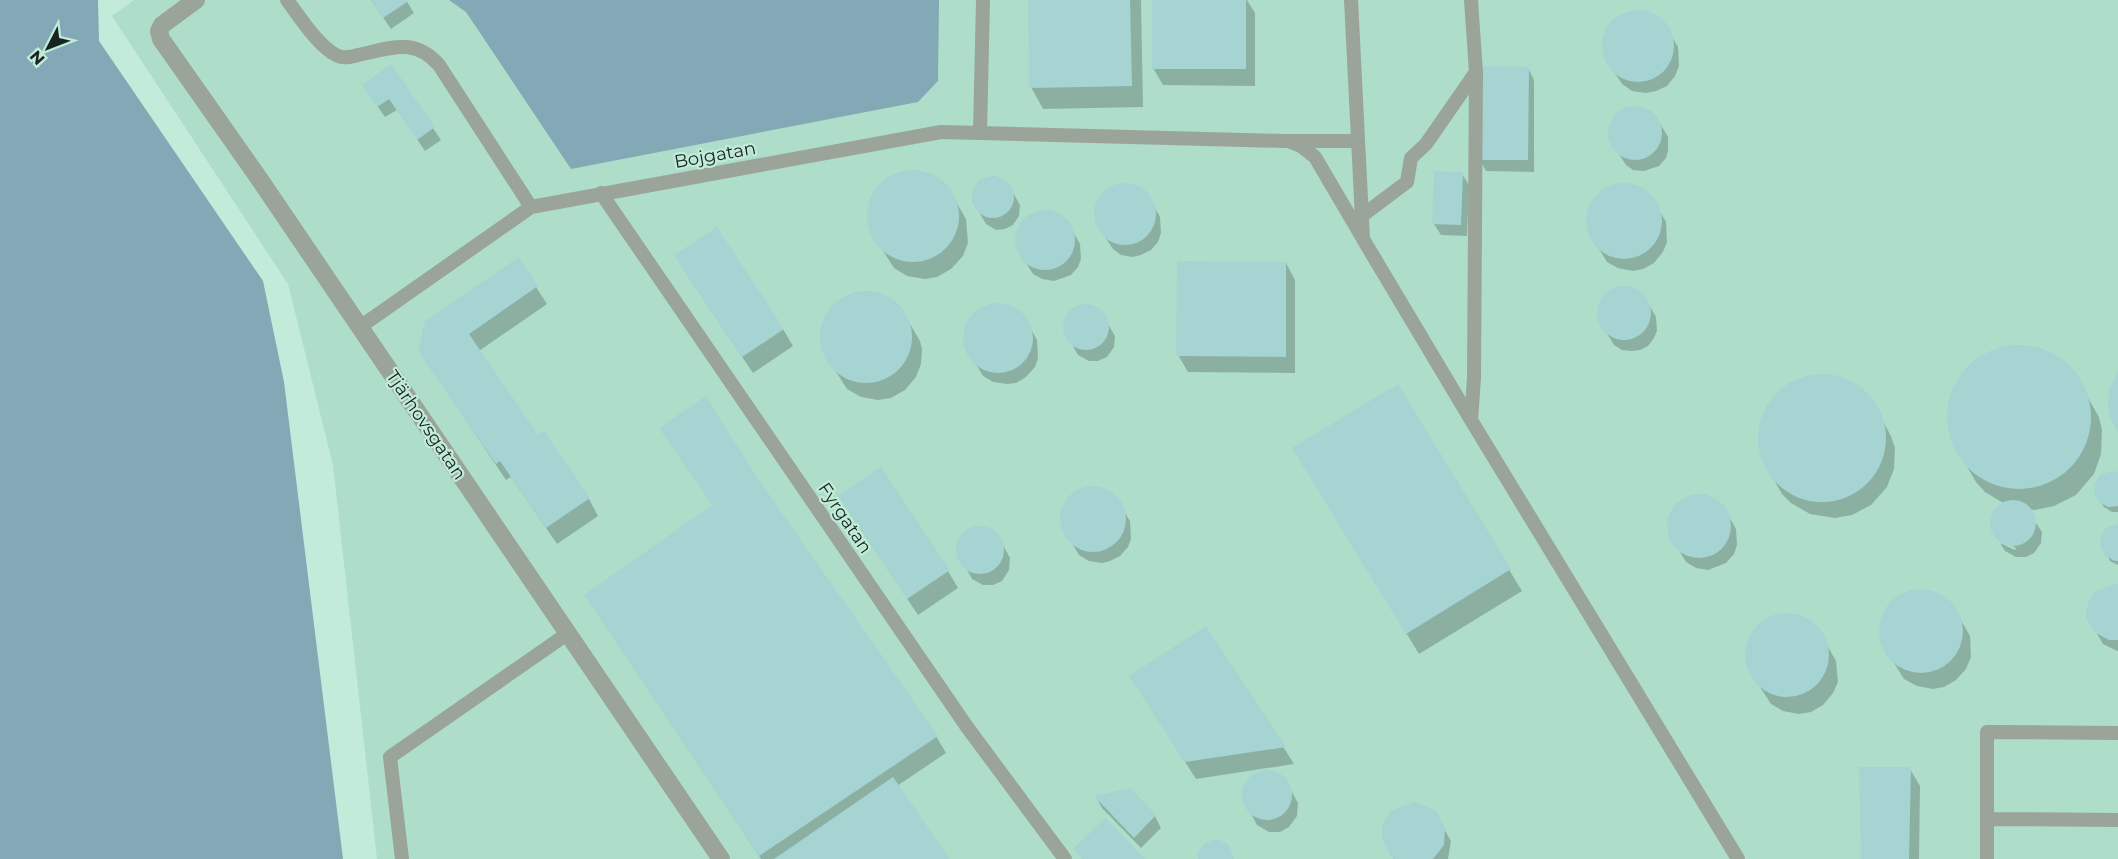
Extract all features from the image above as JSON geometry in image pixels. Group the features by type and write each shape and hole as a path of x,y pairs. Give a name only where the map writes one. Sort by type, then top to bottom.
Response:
{"street":[{"name":"Tjärhovsgatan","path":"196,0 162,25 159,31 161,39 258,177 721,859"}],"lane":[{"path":"287,0 315,35 337,56 351,57 407,46 418,48 430,55 439,65 531,207"},
{"path":"980,133 983,0"},
{"path":"1351,0 1363,239"},
{"path":"1471,0 1476,72 1474,378 1471,420"},
{"path":"1363,215 1407,182 1411,158 1426,144 1476,72"},
{"name":"Bojgatan","path":"360,327 531,207 601,193 941,132 1358,141"},
{"path":"1285,141 1301,146 1315,157 1471,420 1738,859"},
{"name":"Fyrgatan","path":"601,193 960,717 1065,859"},
{"path":"402,859 390,757 567,634"},
{"path":"1987,859 1987,732 2118,733"},
{"path":"1987,819 2118,820"}],"shaded area":[{"path":"134,0 2118,0 2118,859 377,859 333,465 288,284 112,16"}],"water":[{"path":"0,0 98,0 99,41 263,281 284,382 343,859 0,859"},
{"path":"449,0 939,0 938,81 918,102 571,169 466,12"}],"building":[{"path":"371,0 410,0 383,18"},
{"path":"1028,0 1130,0 1132,86 1029,88"},
{"path":"1152,0 1246,0 1246,69 1152,69"},
{"path":"1631,10 1645,10 1664,20 1674,39 1674,53 1664,72 1645,82 1631,82 1612,72 1602,53 1602,39 1612,20"},
{"path":"391,64 435,127 417,140 389,99 377,107 362,85"},
{"path":"1479,66 1529,67 1528,160 1478,160"},
{"path":"1630,106 1640,106 1650,110 1658,118 1662,133 1658,148 1650,156 1640,160 1630,160 1620,156 1612,148 1608,138 1608,128 1612,118 1620,110"},
{"path":"913,170 931,173 946,183 956,198 959,216 956,234 946,249 931,259 913,262 895,259 880,249 870,234 867,216 870,198 880,183 895,173"},
{"path":"1434,171 1463,172 1461,225 1432,224"},
{"path":"993,176 1001,177 1008,182 1013,189 1013,205 1008,212 1001,217 993,218 985,217 978,212 973,205 972,197 973,189 978,182 985,177"},
{"path":"1125,183 1137,185 1147,192 1154,202 1156,214 1154,226 1147,236 1137,243 1125,245 1113,243 1103,236 1096,226 1094,214 1096,202 1103,192 1113,185"},
{"path":"1624,183 1639,186 1651,194 1659,206 1662,221 1659,236 1651,248 1639,256 1624,259 1609,256 1597,248 1589,236 1586,221 1589,206 1597,194 1609,186"},
{"path":"1045,210 1062,215 1070,223 1075,240 1070,257 1062,265 1045,270 1028,265 1020,257 1015,240 1020,223 1028,215"},
{"path":"717,227 784,329 742,357 674,255"},
{"path":"519,257 538,286 469,334 538,435 544,431 590,498 546,528 500,461 496,464 418,351 425,321"},
{"path":"1177,261 1286,262 1286,357 1176,356"},
{"path":"1619,286 1629,286 1639,290 1647,298 1651,313 1647,328 1639,336 1629,340 1619,340 1609,336 1601,328 1597,318 1597,308 1601,298 1609,290"},
{"path":"866,291 884,294 899,304 909,319 912,337 909,355 899,370 884,380 866,383 848,380 833,370 823,355 820,337 823,319 833,304 848,294"},
{"path":"998,303 1017,309 1027,319 1033,338 1027,357 1017,367 998,373 979,367 969,357 963,338 969,319 979,309"},
{"path":"1086,304 1102,311 1109,327 1102,343 1086,350 1070,343 1063,327 1070,311"},
{"path":"2019,345 2046,351 2059,357 2070,366 2079,377 2085,390 2091,417 2085,444 2079,457 2070,468 2059,477 2046,483 2019,489 1992,483 1979,477 1968,468 1959,457 1953,444 1947,417 1953,390 1959,377 1968,366 1979,357 1992,351"},
{"path":"2118,371 2118,433 2111,420 2108,407 2109,391"},
{"path":"1822,374 1846,379 1867,393 1881,414 1886,438 1881,462 1867,483 1846,497 1822,502 1798,497 1777,483 1763,462 1758,438 1763,414 1777,393 1798,379"},
{"path":"1398,384 1511,569 1406,634 1292,448"},
{"path":"706,396 756,476 938,736 759,856 584,595 712,505 659,428"},
{"path":"881,467 950,570 907,599 838,496"},
{"path":"2113,471 2118,472 2118,506 2108,507 2099,502 2094,492 2095,483 2100,475"},
{"path":"1093,486 1105,489 1116,496 1123,507 1126,519 1123,531 1116,542 1105,549 1093,552 1081,549 1070,542 1063,531 1060,519 1063,507 1070,496 1081,489"},
{"path":"1693,494 1705,494 1722,503 1729,514 1731,526 1729,538 1722,549 1705,558 1693,558 1681,553 1672,544 1667,532 1667,520 1672,508 1681,499"},
{"path":"2013,500 2029,507 2036,523 2029,539 2013,546 1997,539 1990,523 1997,507"},
{"path":"2118,524 2118,561 2115,561 2105,556 2100,545 2101,536 2106,528"},
{"path":"980,526 997,533 1004,550 997,567 980,574 963,567 956,550 963,533"},
{"path":"2118,584 2118,640 2109,640 2094,632 2086,617 2088,602 2095,591"},
{"path":"1921,589 1944,596 1956,608 1963,631 1956,654 1944,666 1921,673 1898,666 1886,654 1879,631 1886,608 1898,596"},
{"path":"1787,613 1810,620 1822,632 1829,655 1822,678 1810,690 1787,697 1764,690 1752,678 1745,655 1752,632 1764,620"},
{"path":"1206,626 1286,747 1185,762 1129,676"},
{"path":"1859,767 1911,767 1909,859 1861,859"},
{"path":"1262,770 1272,770 1285,777 1292,790 1292,800 1285,813 1272,820 1262,820 1253,816 1246,809 1242,800 1242,790 1246,781 1253,774"},
{"path":"893,777 950,859 774,859"},
{"path":"1130,788 1156,815 1134,838 1094,796"},
{"path":"1415,802 1436,811 1445,828 1444,845 1433,859 1395,859 1391,857 1382,838 1383,823 1392,810"},
{"path":"1105,818 1145,859 1082,859 1073,849"},
{"path":"1212,840 1220,840 1229,845 1234,859 1198,859 1198,852 1204,844"}]}
